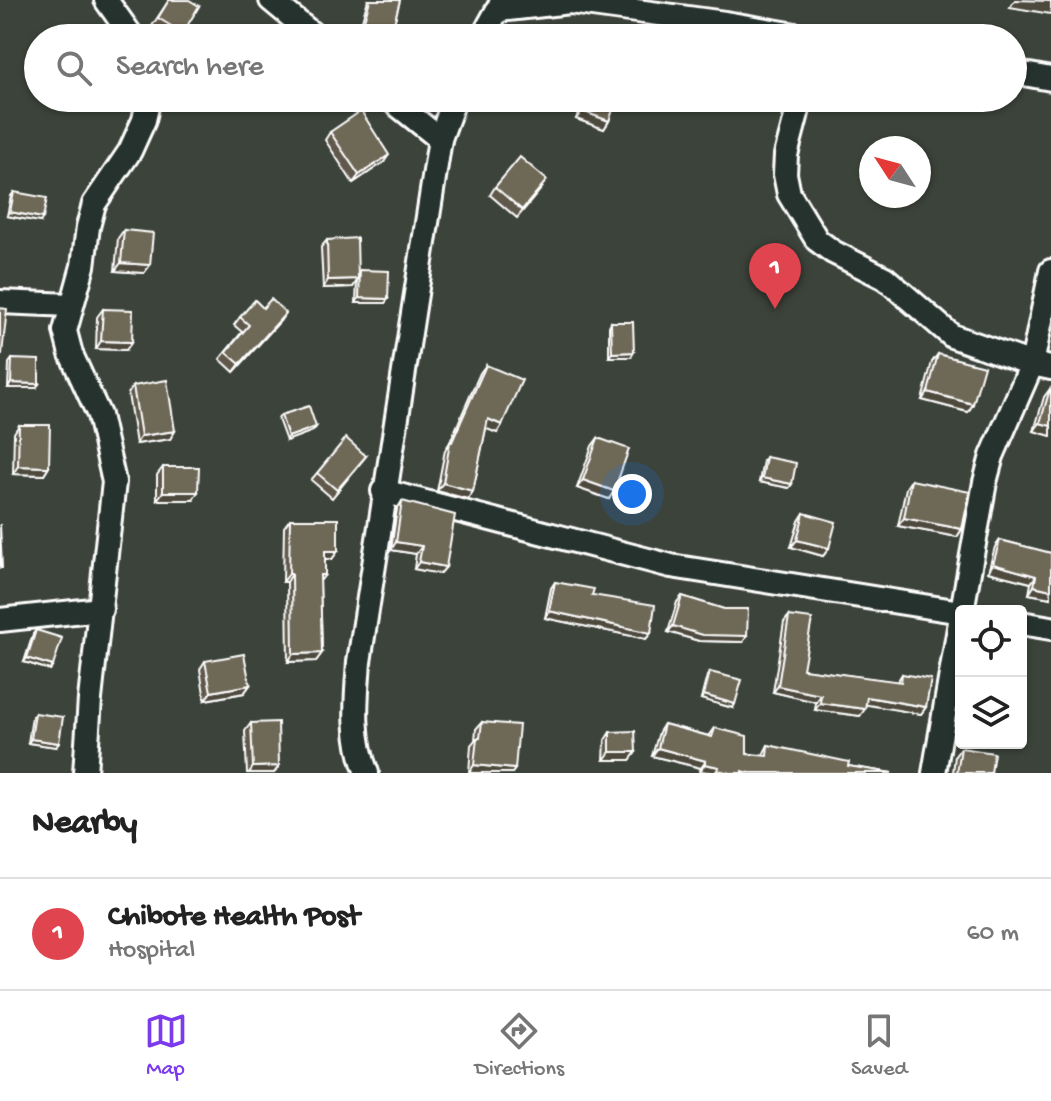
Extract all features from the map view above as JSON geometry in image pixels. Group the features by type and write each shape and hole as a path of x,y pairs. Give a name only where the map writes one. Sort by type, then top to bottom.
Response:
{"street":[{"path":"106,0 123,24"},
{"path":"271,0 300,24"},
{"path":"490,24 501,5 570,2 731,24"},
{"path":"1027,75 1051,79"},
{"path":"85,773 114,482 94,401 66,342 65,331 83,266 94,204 130,151 146,112"},
{"path":"406,112 440,139"},
{"path":"367,773 359,754 355,715 359,662 383,491 440,139 450,112"},
{"path":"797,112 786,155 785,174 789,194 817,240 833,252 885,278 952,336 1041,366"},
{"path":"962,605 978,512 992,456 1041,366 1051,271"},
{"path":"0,302 71,305"},
{"path":"383,491 671,566 955,612"},
{"path":"0,620 101,609"},
{"path":"1027,624 1051,628"},
{"path":"934,773 955,649"}],"building":[{"path":"169,0 189,0 199,6 188,24 168,24 158,18"},
{"path":"370,0 400,0 394,24 363,24"},
{"path":"362,112 389,155 359,175 330,132"},
{"path":"585,112 612,112 609,121"},
{"path":"520,157 547,180 522,210 495,187"},
{"path":"14,192 47,198 43,218 10,212"},
{"path":"124,230 153,233 150,265 121,263"},
{"path":"357,238 358,279 328,280 327,240"},
{"path":"360,270 389,271 388,299 359,298"},
{"path":"271,299 286,313 240,364 226,352 249,325 240,317 255,300 263,308"},
{"path":"0,308 7,309 0,355"},
{"path":"103,309 133,310 132,342 101,341"},
{"path":"611,322 633,322 634,352 612,353"},
{"path":"938,354 984,366 973,404 928,392"},
{"path":"12,359 39,360 39,384 11,383"},
{"path":"486,365 522,380 502,425 488,419 473,491 443,483 450,442"},
{"path":"167,380 175,431 141,436 133,386"},
{"path":"1051,390 1051,426 1040,423"},
{"path":"309,406 316,427 288,437 281,415"},
{"path":"19,425 50,425 49,467 18,466"},
{"path":"346,438 366,456 337,490 317,473"},
{"path":"598,438 629,449 614,491 583,480"},
{"path":"766,457 796,463 792,484 762,478"},
{"path":"163,467 199,467 198,492 163,492"},
{"path":"911,480 970,492 962,529 904,518"},
{"path":"402,501 455,515 446,567 419,562 422,546 396,542"},
{"path":"804,513 836,522 829,548 797,540"},
{"path":"290,519 338,519 338,551 325,551 325,575 320,575 322,653 293,654"},
{"path":"0,524 2,568 0,568"},
{"path":"1000,540 1051,553 1051,590 1034,586 1036,576 993,564"},
{"path":"555,582 594,589 592,595 655,605 651,633 549,611"},
{"path":"682,596 724,609 748,609 747,636 703,635 673,626"},
{"path":"789,616 812,619 803,669 901,682 902,674 931,679 926,707 867,697 865,709 820,703 821,695 778,686"},
{"path":"36,630 62,638 53,666 27,658"},
{"path":"244,654 250,685 211,692 205,661"},
{"path":"710,672 742,680 735,704 704,695"},
{"path":"35,713 63,717 59,743 31,739"},
{"path":"278,722 279,766 253,767 251,723"},
{"path":"482,722 519,725 515,769 474,765"},
{"path":"664,724 712,737 715,728 747,736 747,754 767,756 768,745 849,762 848,766 892,773 730,773 705,764 706,761 658,748"},
{"path":"635,731 636,752 610,752 610,732"},
{"path":"961,749 994,753 991,773 957,773"}],"place":[{"name":"Chibote Health Post","path":"775,309"}]}
